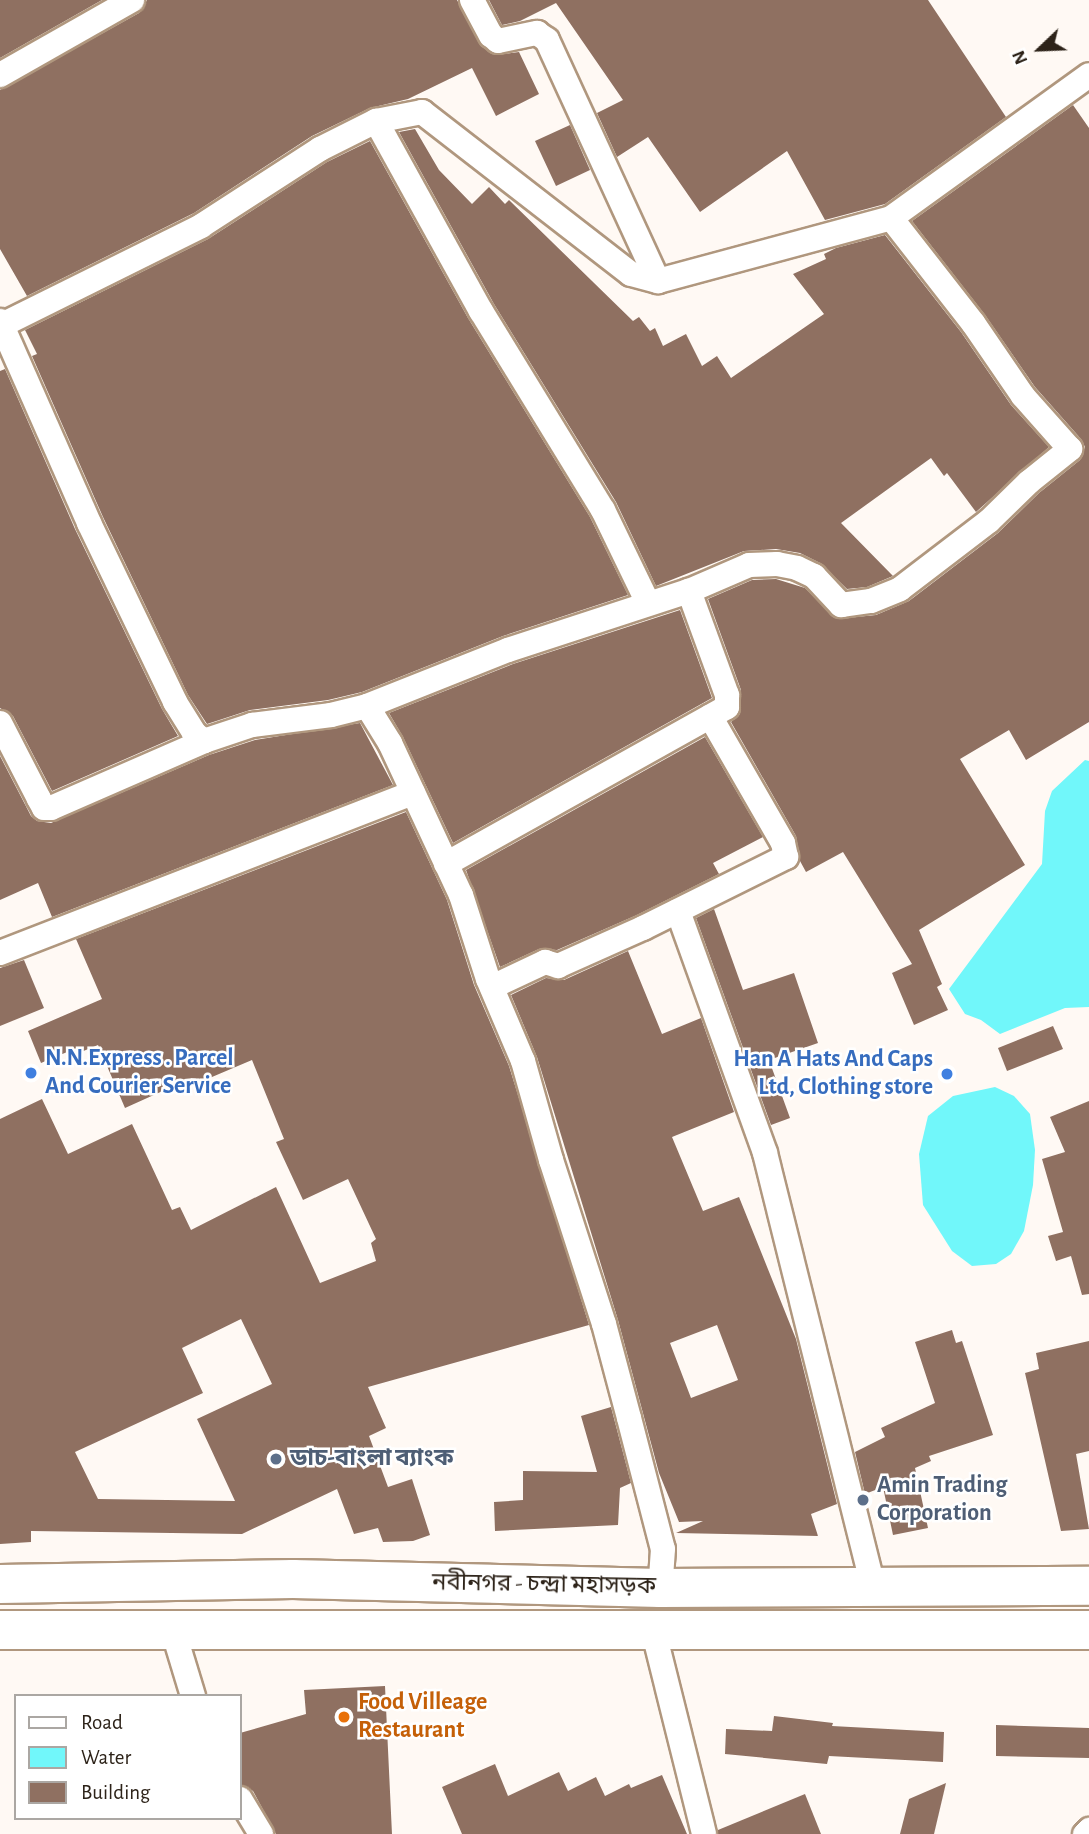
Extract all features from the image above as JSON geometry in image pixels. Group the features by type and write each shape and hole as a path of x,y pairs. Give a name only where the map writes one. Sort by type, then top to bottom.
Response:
{"highway":[{"name":"নবীনগর - চন্দ্রা মহাসড়ক","path":"0,1584 293,1579 660,1588 1089,1586"},
{"name":"নবীনগর - চন্দ্রা মহাসড়ক","path":"0,1630 1089,1630"}],"street":[{"path":"0,75 132,0"},
{"path":"472,0 498,41 537,33 547,40 658,281"},
{"path":"204,741 194,733 175,702 7,355 1,323 201,226 320,149 376,121 422,113 631,274 658,281 891,218 1089,75"},
{"path":"376,121 481,311 603,510 648,603"},
{"path":"0,723 44,808 51,808 204,741 252,725 331,715 368,706 508,650 689,591 749,565 777,564 797,568 814,576 841,605 871,601 900,589 989,521 1029,482 1083,447 1023,396 973,323 891,218"},
{"path":"446,864 727,707 727,695 689,591"},
{"path":"368,706 390,743 461,895 492,987 523,1061 551,1160 604,1324 663,1549 660,1588"},
{"path":"492,987 545,962 558,966 678,911 786,857 783,843 710,716"},
{"path":"0,953 413,793"},
{"path":"678,911 765,1153 873,1587"},
{"path":"653,1629 704,1834"},
{"path":"173,1630 192,1694"},
{"path":"242,1802 261,1834"},
{"path":"1085,1834 1089,1830"}],"water":[{"path":"1085,760 1089,761 1089,1007 1065,1008 1000,1034 981,1020 965,1014 949,989 1042,864 1045,811 1052,791"},
{"path":"995,1087 1014,1096 1030,1114 1035,1150 1033,1185 1024,1231 1011,1254 996,1264 972,1266 952,1251 923,1205 919,1154 928,1116 953,1096"}],"building":[{"path":"0,0 102,0 0,58"},
{"path":"147,0 457,0 481,46 495,55 519,52 539,94 496,116 472,68 408,99 370,108 312,136 194,213 27,296 0,249 0,90 139,13"},
{"path":"489,0 928,0 1006,117 885,204 825,220 787,151 700,212 648,137 617,157 597,113 623,100 556,3 520,21 502,25"},
{"path":"1073,105 1089,128 1089,722 1026,760 1009,730 960,759 1025,865 919,930 942,984 937,987 948,1010 914,1025 892,973 912,964 843,852 806,872 800,861 796,836 731,722 740,714 741,690 708,599 752,580 776,579 805,588 837,619 876,615 909,601 998,533 1039,493 1080,460 1085,447 1081,439 1035,387 985,315 912,221"},
{"path":"570,125 590,170 556,186 535,141"},
{"path":"415,129 439,170 472,204 489,187 505,204 509,200 633,321 639,317 650,331 655,328 663,346 686,334 702,366 717,356 731,378 824,314 793,274 826,259 824,254 836,248 885,235 961,332 1011,405 1049,447 976,512 947,473 944,476 931,458 841,523 893,576 867,587 847,589 820,563 800,553 776,549 744,551 656,586 616,502 494,304 399,132"},
{"path":"370,141 468,318 590,517 628,595 503,636 362,692 328,700 250,710 207,724 188,695 103,517 32,356 37,354 25,330 208,239 327,162"},
{"path":"5,369 75,529 162,709 178,736 52,791 13,716 0,708 0,371"},
{"path":"680,610 712,698 453,843 389,713 513,664"},
{"path":"360,723 393,785 52,917 38,883 0,900 0,756 31,816 37,821 51,823 209,755 255,740"},
{"path":"705,737 763,837 713,863 719,874 637,915 557,950 539,949 500,967 466,870"},
{"path":"406,812 447,900 474,985 509,1066 589,1325 368,1387 386,1428 369,1436 388,1487 412,1479 430,1535 413,1541 383,1542 378,1528 354,1534 337,1489 242,1534 31,1531 31,1542 0,1544 0,1119 42,1099 68,1154 132,1124 172,1210 180,1207 191,1230 276,1187 320,1283 376,1261 371,1243 376,1239 348,1179 303,1200 276,1142 284,1139 252,1060 179,1091 176,1085 125,1108 98,1045 81,1052 79,1047 41,1063 28,1031 102,999 76,939","holes":["241,1319 272,1384 197,1419 235,1501 98,1499 75,1452 203,1393 182,1348"]},
{"path":"714,909 743,990 794,973 818,1043 769,1060 790,1118 771,1125 696,918"},
{"path":"628,951 662,1034 701,1018 734,1112 672,1137 703,1211 739,1197 796,1339 837,1504 811,1514 818,1536 676,1533 703,1521 679,1522 659,1473 618,1320 537,1057 511,995 546,978 564,980","holes":["717,1325 738,1380 691,1398 670,1343"]},
{"path":"24,960 44,1008 0,1026 0,968"},
{"path":"1053,1026 1063,1049 1007,1071 998,1048"},
{"path":"1089,1101 1089,1294 1082,1295 1071,1256 1056,1261 1048,1236 1063,1232 1042,1159 1065,1152 1050,1117"},
{"path":"952,1330 956,1343 962,1341 993,1435 929,1456 931,1461 915,1468 928,1528 893,1535 883,1487 865,1494 855,1452 885,1437 881,1428 935,1403 915,1342"},
{"path":"1089,1341 1089,1451 1076,1454 1089,1529 1061,1531 1025,1373 1039,1369 1036,1353"},
{"path":"611,1407 631,1483 620,1488 618,1525 495,1531 494,1502 523,1500 523,1471 597,1472 581,1416"},
{"path":"385,1686 392,1834 276,1834 253,1791 242,1785 242,1732 306,1714 304,1690"},
{"path":"774,1716 833,1723 832,1726 944,1732 943,1762 829,1756 827,1764 725,1754 726,1729 772,1731"},
{"path":"996,1725 1089,1728 1089,1758 996,1756"},
{"path":"495,1764 508,1796 559,1772 568,1791 596,1777 605,1796 629,1784 631,1788 662,1775 687,1834 462,1834 442,1787"},
{"path":"946,1783 934,1834 900,1834 909,1799"},
{"path":"805,1794 821,1834 718,1834 718,1830"}],"place":[{"name":"N.N.Express . Parcel And Courier Service","path":"31,1073"},
{"name":"Han A Hats And Caps Ltd, Clothing store","path":"947,1074"},
{"name":"ডাচ-বাংলা ব্যাংক","path":"276,1459"},
{"name":"Amin Trading Corporation","path":"863,1500"},
{"name":"Food Villeage Restaurant","path":"344,1717"}]}
